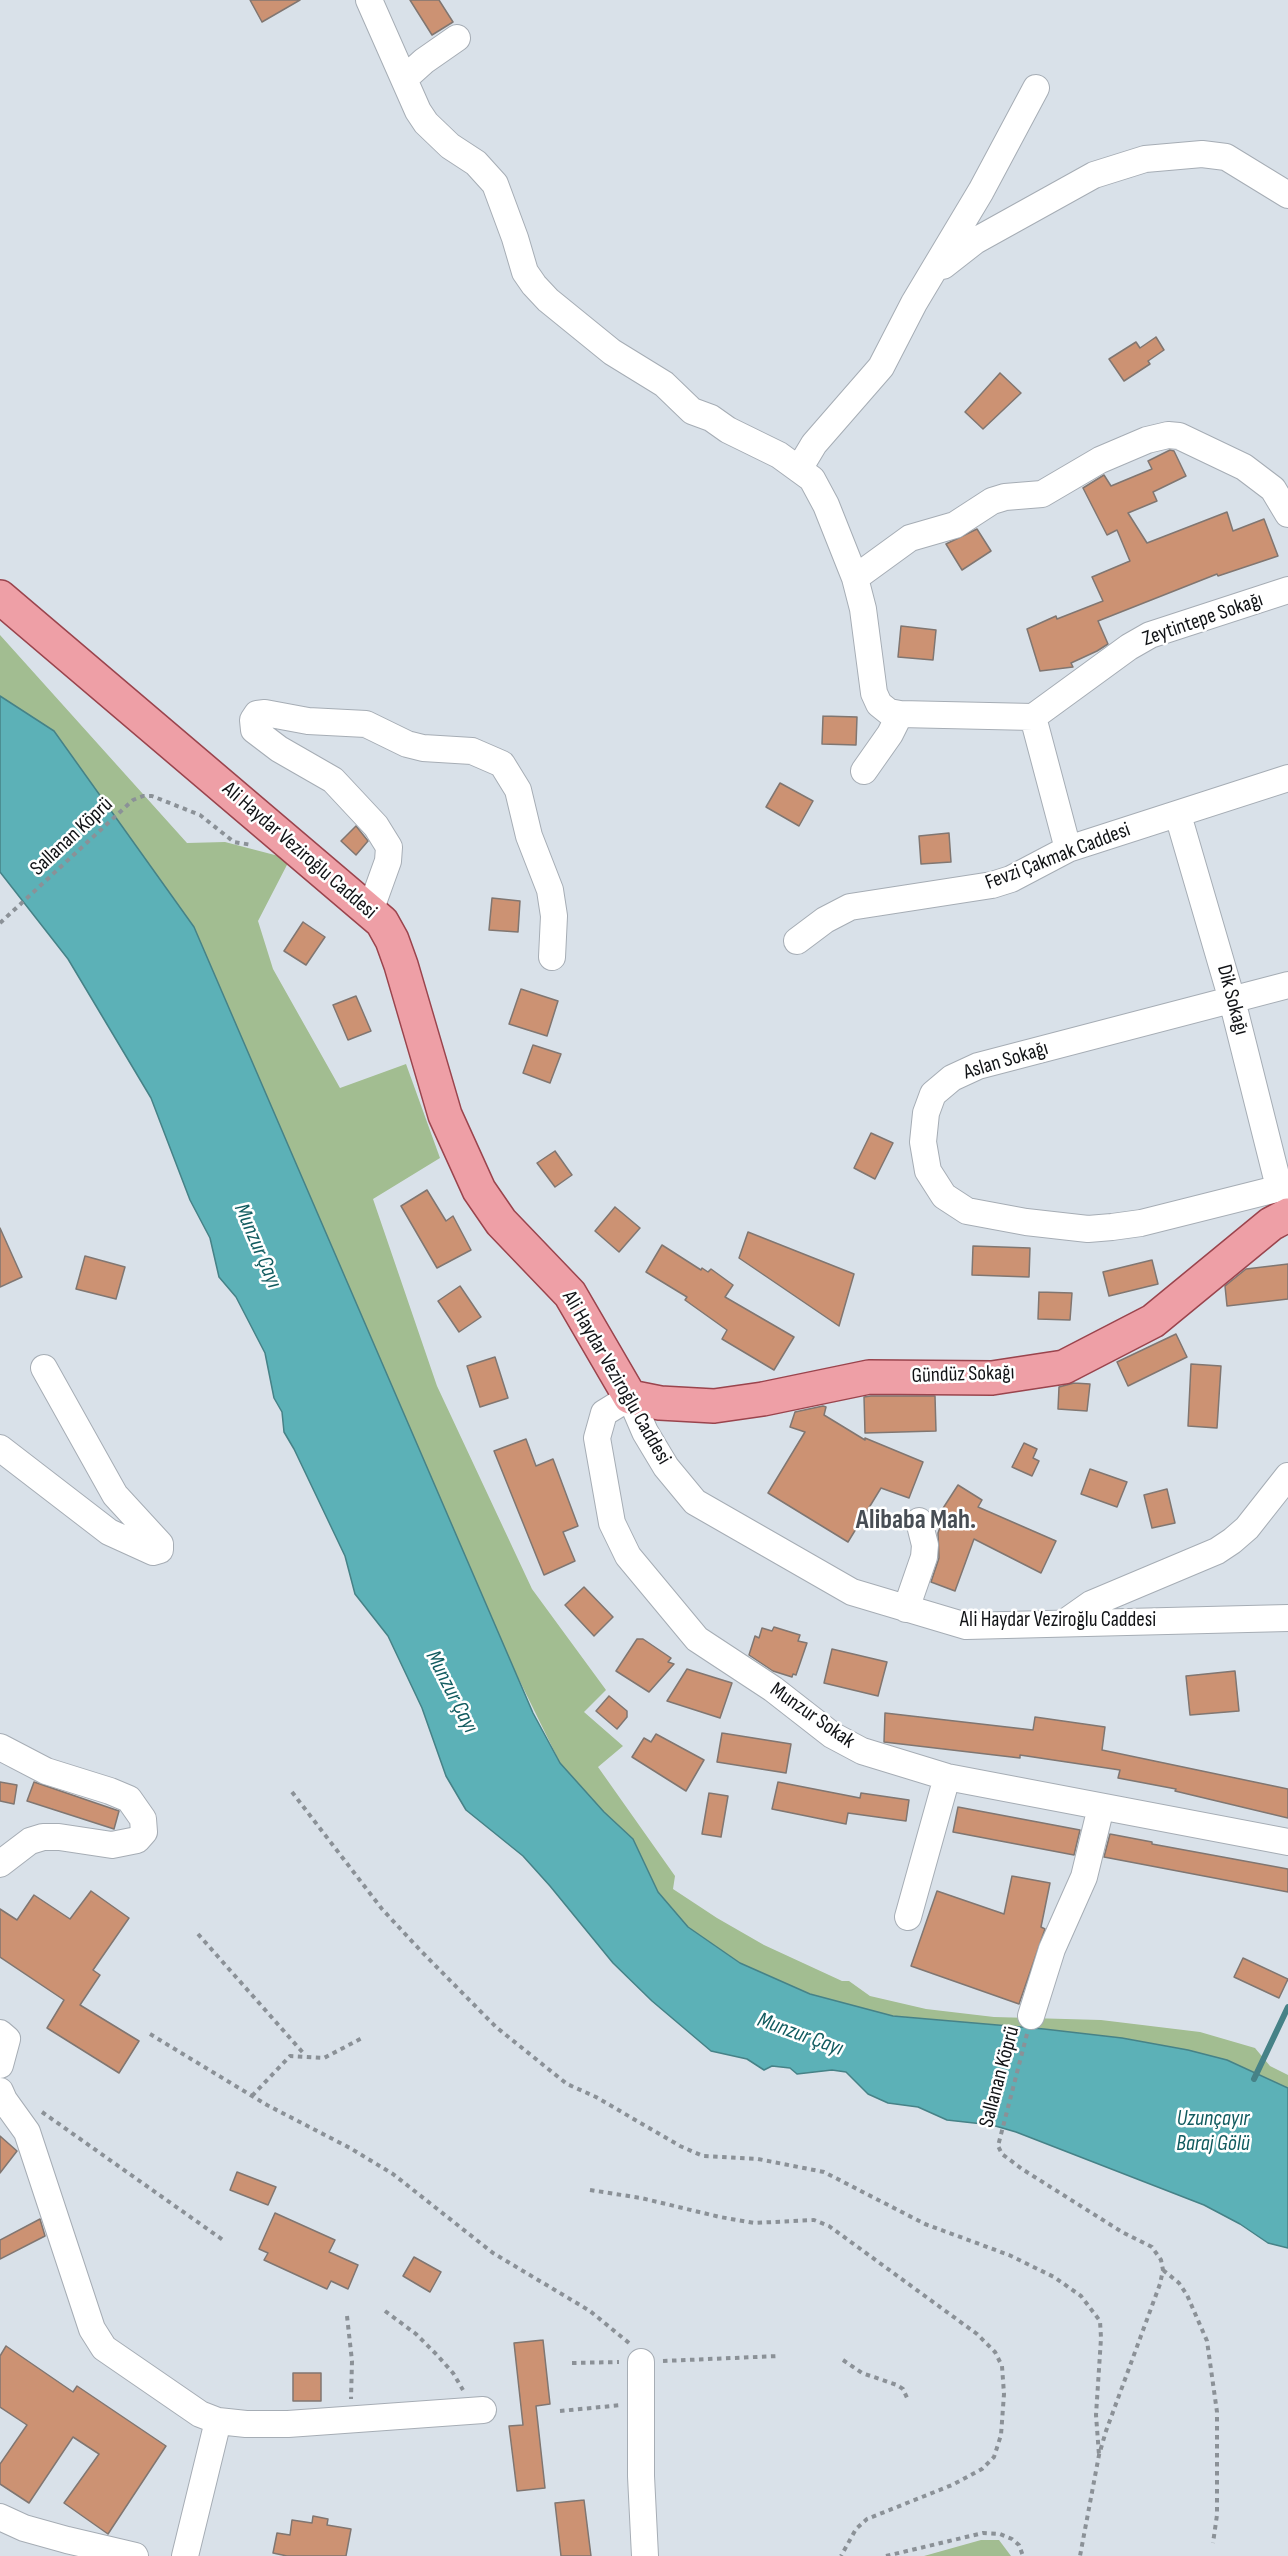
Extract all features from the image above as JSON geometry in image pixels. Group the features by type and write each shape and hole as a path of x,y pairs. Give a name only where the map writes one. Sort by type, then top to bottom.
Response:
{"main road":[{"name":"Ali Haydar Veziroğlu Caddesi","path":"0,597 382,922 392,940 445,1115 479,1190 501,1222 570,1294 630,1397"},
{"name":"Gündüz Sokağı","path":"630,1397 660,1404 714,1406 763,1399 869,1377 992,1378 1064,1367 1153,1321 1271,1224 1285,1196"}],"street":[{"path":"369,0 426,123 450,146 476,163 495,184 525,272 548,300 612,352 664,384 692,411 711,418 728,430 780,455 812,479 826,505 855,578 863,609 874,693 879,704 889,712 900,714 1033,717 1068,849"},
{"path":"404,79 424,61 457,38"},
{"path":"799,469 814,444 881,367 914,303 981,191 1036,88"},
{"path":"931,275 975,241 1094,175 1145,159 1202,154 1226,157 1288,195"},
{"path":"855,578 910,538 955,525 992,501 1005,497 1042,494 1100,460 1167,435 1179,436 1244,467 1273,489 1288,514"},
{"name":"Zeytintepe Sokağı","path":"1033,717 1129,647 1150,635 1288,590"},
{"path":"370,911 388,861 389,847 376,826 333,780 279,748 254,730 253,720 257,714 265,713 308,721 366,724 407,744 423,748 472,751 502,764 518,790 529,836 542,864 550,890 554,916 552,957"},
{"path":"864,771 890,734 900,714"},
{"name":"Fevzi Çakmak Caddesi","path":"797,941 825,920 850,907 992,885 1011,879 1068,849 1288,778"},
{"name":"Dik Sokağı","path":"1178,815 1232,1000 1285,1196"},
{"name":"Aslan Sokağı","path":"1285,1196 1142,1222 1088,1229 1026,1222 968,1211 944,1196 927,1171 923,1142 926,1113 933,1095 952,1078 978,1066 1288,985"},
{"path":"0,1448 109,1532 153,1552 160,1550 160,1544 115,1495 44,1368"},
{"name":"Ali Haydar Veziroğlu Caddesi","path":"630,1397 645,1432 666,1467 695,1502 852,1592 966,1626 1288,1618"},
{"name":"Munzur Sokak","path":"630,1397 604,1413 597,1438 612,1523 628,1556 697,1639 773,1689 831,1735 862,1751 947,1777 1288,1842"},
{"path":"1064,1623 1091,1604 1216,1551 1232,1541 1247,1528 1288,1476"},
{"path":"906,1609 926,1545 919,1521"},
{"path":"0,1747 46,1771 129,1799 143,1819 144,1832 137,1840 112,1845 43,1837 30,1841 0,1864"},
{"path":"908,1917 947,1777"},
{"path":"1031,2016 1052,1949 1084,1877 1101,1808"},
{"path":"0,2033 8,2039 0,2065"},
{"path":"0,2091 27,2132 92,2329 105,2348 200,2414 218,2421 288,2424 477,2410"},
{"path":"641,2362 641,2476 645,2556"},
{"path":"186,2556 218,2421"},
{"path":"0,2517 24,2528 135,2556"}],"path":[{"name":"Sallanan Köprü","path":"2,922 133,800"},
{"path":"292,1792 382,1909 435,1967 496,2027 567,2084 596,2097 680,2146 704,2156 758,2159 824,2172 925,2224 1009,2255 1045,2273 1081,2296 1100,2321 1096,2415 1099,2455"},
{"path":"198,1934 305,2055"},
{"name":"Sallanan Köprü","path":"1031,2016 998,2146 1002,2154 1122,2232 1152,2247 1161,2260 1163,2270"},
{"path":"150,2034 252,2096 350,2148 393,2174 492,2253 590,2311 632,2346 641,2362"},
{"path":"252,2096 290,2055 324,2058 364,2037"},
{"path":"22,2123 35,2107 223,2240"},
{"path":"590,2190 640,2198 754,2223 814,2220 829,2226 977,2334 995,2352 1002,2366 1004,2394 1001,2435 994,2457 982,2469 952,2485 867,2519 856,2529 841,2556"},
{"path":"1080,2556 1099,2455 1163,2270 1179,2283 1187,2295 1196,2312 1208,2350 1218,2424 1217,2515 1213,2543"},
{"path":"385,2311 416,2334 453,2373 477,2410"},
{"path":"347,2316 352,2361 351,2420"},
{"path":"572,2363 779,2356"},
{"path":"843,2360 862,2373 897,2385 903,2390 908,2400"},
{"path":"560,2410 641,2403"},
{"path":"886,2556 983,2533 1000,2534 1012,2539 1019,2545 1023,2556"}],"green space":[{"path":"0,635 187,843 225,842 290,859 258,921 273,969 340,1088 406,1064 440,1158 373,1199 437,1386 532,1589 606,1690 584,1712 623,1746 598,1767 675,1876 673,1889 764,1945 842,1981 849,1981 870,1996 926,2009 994,2017 1101,2020 1200,2032 1255,2048 1270,2066 1288,2075 1288,2088 1188,2050 1122,2038 1044,2029 893,2016 810,1994 740,1963 688,1927 658,1892 633,1839 604,1812 560,1763 54,731 0,696"},
{"path":"981,2540 999,2540 1011,2556 924,2556"}],"water":[{"name":"Uzunçayır Baraj Gölü","path":"0,696 54,731 194,927 533,1713 560,1763 604,1812 633,1839 658,1892 688,1927 740,1963 810,1994 893,2016 1044,2029 1122,2038 1188,2050 1227,2060 1288,2088 1288,2248 1268,2243 1240,2224 1204,2205 1016,2132 992,2125 947,2120 918,2107 888,2103 868,2094 846,2072 832,2070 797,2074 790,2068 772,2066 764,2070 747,2059 711,2051 652,2001 613,1963 523,1856 466,1810 446,1776 422,1708 388,1636 355,1594 345,1556 284,1432 282,1412 274,1398 265,1353 236,1297 219,1277 210,1238 190,1200 151,1098 68,959 0,872"}],"building":[{"path":"250,0 300,0 262,22"},
{"path":"410,0 439,0 453,22 432,35"},
{"path":"1156,337 1164,350 1148,361 1150,364 1124,381 1109,359 1136,342 1140,348"},
{"path":"1000,373 1021,393 983,429 965,412"},
{"path":"1170,450 1174,451 1186,476 1153,492 1157,501 1128,513 1147,543 1227,512 1233,531 1264,519 1278,556 1218,576 1217,574 1098,621 1108,644 1071,663 1073,667 1040,671 1027,629 1056,616 1057,619 1103,601 1092,577 1130,561 1117,530 1107,535 1083,488 1104,475 1111,486 1152,469 1148,461"},
{"path":"977,529 991,551 962,570 946,544"},
{"path":"901,626 936,630 933,660 898,657"},
{"path":"823,716 857,717 856,745 822,744"},
{"path":"780,783 813,801 799,826 766,807"},
{"path":"356,826 368,841 356,855 341,841"},
{"path":"949,833 951,862 921,864 919,836"},
{"path":"492,898 520,901 518,932 489,930"},
{"path":"303,922 325,937 306,965 284,951"},
{"path":"521,989 558,1001 547,1036 509,1024"},
{"path":"356,996 371,1031 348,1040 333,1005"},
{"path":"533,1045 561,1054 550,1083 523,1073"},
{"path":"871,1133 893,1143 875,1179 854,1168"},
{"path":"555,1151 572,1175 555,1187 537,1163"},
{"path":"427,1190 446,1221 453,1216 471,1250 437,1268 401,1206"},
{"path":"615,1207 640,1228 619,1252 595,1231"},
{"path":"0,1228 22,1277 0,1287"},
{"path":"748,1232 854,1274 839,1326 739,1258"},
{"path":"662,1245 701,1270 702,1268 708,1272 711,1269 733,1285 725,1297 794,1337 774,1370 722,1339 727,1330 685,1300 687,1297 646,1272"},
{"path":"973,1246 1030,1248 1029,1277 972,1275"},
{"path":"85,1256 125,1267 116,1299 76,1289"},
{"path":"1152,1260 1158,1284 1109,1296 1103,1272"},
{"path":"1288,1264 1288,1299 1227,1306 1225,1286 1246,1269"},
{"path":"460,1286 481,1317 459,1332 438,1301"},
{"path":"1039,1292 1072,1293 1070,1320 1038,1319"},
{"path":"1176,1334 1187,1357 1128,1386 1117,1362"},
{"path":"495,1357 508,1398 480,1407 467,1366"},
{"path":"1191,1364 1221,1366 1217,1428 1188,1426"},
{"path":"1074,1383 1090,1384 1087,1411 1058,1409 1059,1387"},
{"path":"935,1396 936,1431 865,1433 864,1397"},
{"path":"826,1407 824,1415 865,1440 865,1438 923,1462 909,1498 881,1488 848,1542 768,1493 805,1432 790,1427 795,1412"},
{"path":"526,1439 536,1466 553,1459 578,1526 563,1532 575,1561 544,1575 494,1451"},
{"path":"1024,1443 1037,1449 1033,1458 1039,1461 1032,1476 1012,1467"},
{"path":"1090,1469 1127,1482 1117,1507 1081,1494"},
{"path":"958,1485 982,1500 978,1507 1056,1541 1041,1573 974,1539 955,1591 931,1582 939,1558 938,1533 943,1519 938,1516"},
{"path":"1167,1489 1175,1523 1152,1528 1144,1495"},
{"path":"584,1587 613,1617 594,1636 565,1605"},
{"path":"774,1627 800,1635 798,1641 807,1643 796,1675 793,1674 792,1677 773,1671 749,1655 755,1636 759,1638 762,1628 772,1631"},
{"path":"637,1639 643,1639 671,1658 668,1662 674,1664 649,1692 616,1671"},
{"path":"832,1649 887,1662 878,1696 824,1683"},
{"path":"687,1669 732,1683 720,1718 667,1701"},
{"path":"1235,1671 1239,1711 1190,1715 1186,1676"},
{"path":"609,1696 627,1711 627,1717 617,1729 596,1711"},
{"path":"885,1713 1033,1730 1035,1717 1105,1727 1102,1750 1288,1789 1288,1818 1175,1791 1176,1789 1118,1778 1120,1770 1020,1755 1020,1758 884,1742"},
{"path":"722,1733 791,1744 786,1773 717,1762"},
{"path":"656,1734 704,1760 686,1791 632,1757 644,1738 651,1742"},
{"path":"0,1782 17,1785 14,1804 0,1801"},
{"path":"34,1782 119,1811 114,1829 27,1801"},
{"path":"778,1782 860,1798 861,1793 909,1800 906,1821 848,1813 846,1824 772,1809"},
{"path":"709,1793 728,1796 721,1837 702,1834"},
{"path":"958,1807 1080,1830 1074,1855 953,1832"},
{"path":"1110,1834 1288,1869 1288,1892 1104,1857"},
{"path":"1012,1876 1050,1883 1041,1927 1045,1929 1019,2004 911,1966 937,1891 1004,1914"},
{"path":"91,1891 129,1918 93,1970 100,1975 80,2005 139,2041 119,2073 47,2028 64,2000 0,1957 0,1909 17,1920 34,1895 70,1919"},
{"path":"1243,1958 1288,1979 1279,1998 1234,1977"},
{"path":"0,2136 17,2151 0,2173"},
{"path":"237,2172 276,2187 268,2205 230,2190"},
{"path":"275,2213 335,2240 329,2252 358,2265 348,2289 331,2281 327,2289 264,2260 268,2253 259,2249"},
{"path":"40,2219 45,2236 0,2259 0,2240"},
{"path":"414,2257 441,2272 430,2292 403,2276"},
{"path":"543,2340 550,2404 536,2406 545,2488 517,2491 509,2426 523,2425 514,2343"},
{"path":"6,2346 73,2392 77,2386 166,2446 108,2534 64,2503 99,2454 73,2437 29,2503 0,2484 0,2464 27,2425 0,2407 0,2356"},
{"path":"293,2373 321,2373 321,2401 293,2401"},
{"path":"584,2500 591,2556 561,2556 555,2503"},
{"path":"313,2516 328,2519 327,2525 351,2529 346,2556 287,2556 273,2553 277,2533 290,2535 292,2520 312,2523"}],"waterway":[{"path":"1254,2079 1288,2007"}],"district":[{"name":"Alibaba Mah.","path":"916,1521"}],"water label":[{"name":"Munzur Çayı","path":"257,1246"},
{"name":"Munzur Çayı","path":"451,1692"},
{"name":"Munzur Çayı","path":"800,2035"}]}
